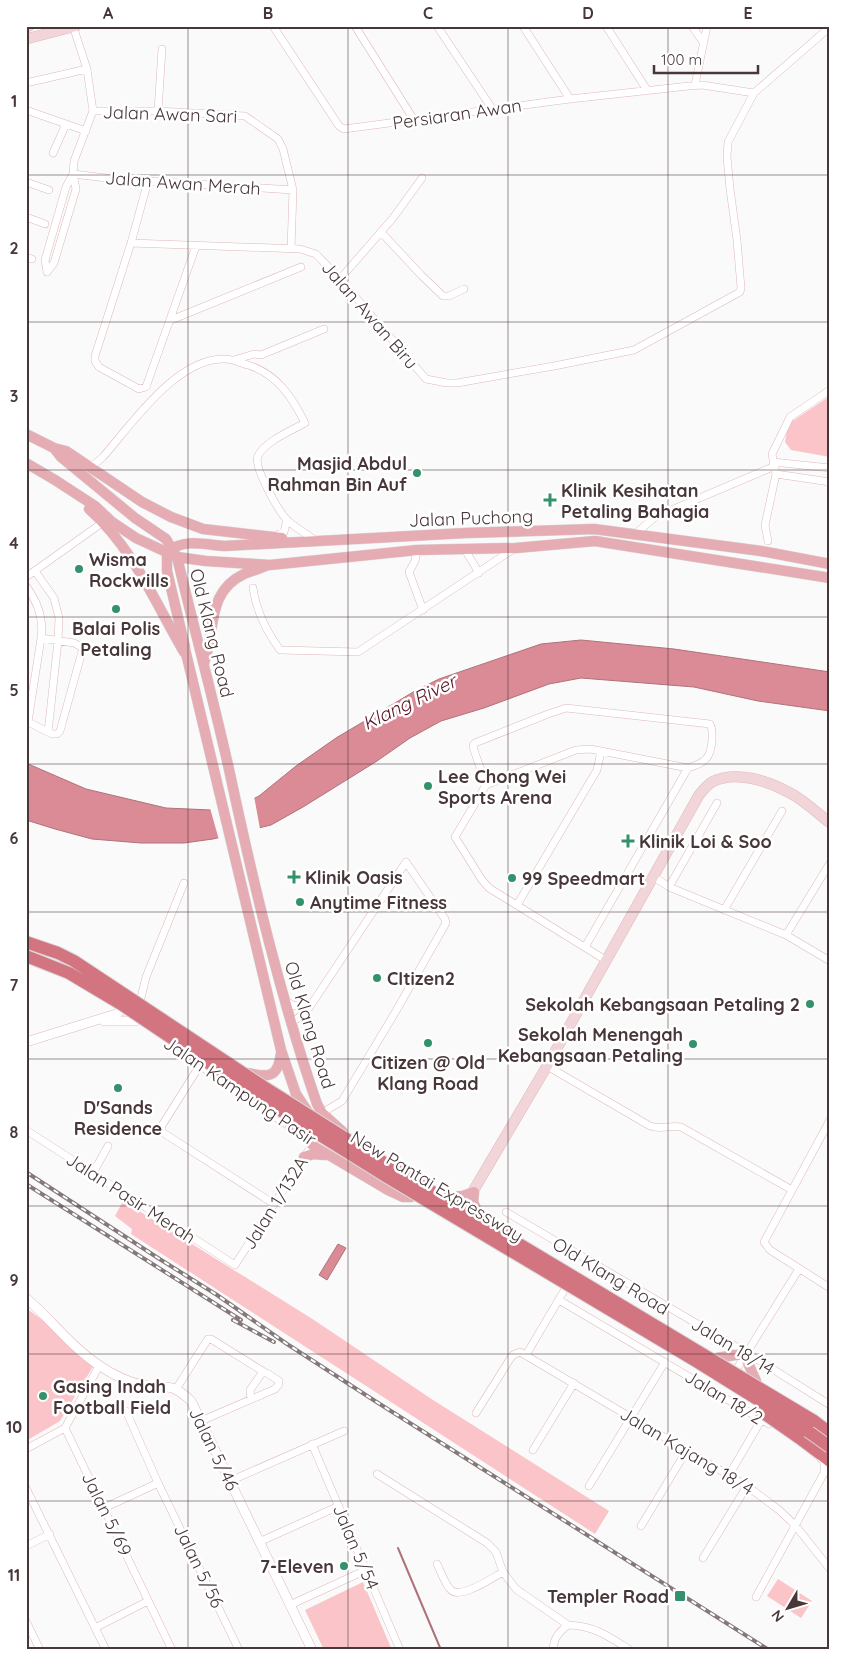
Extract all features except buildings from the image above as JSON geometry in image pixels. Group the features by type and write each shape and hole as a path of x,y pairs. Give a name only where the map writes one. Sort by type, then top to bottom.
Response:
{"highway":[{"name":"New Pantai Expressway","path":"26,942 41,946 74,961 264,1087 394,1169 830,1432"},
{"name":"New Pantai Expressway","path":"26,956 69,973 129,1010 259,1097 388,1177 696,1361 802,1427 830,1447"},
{"path":"696,1361 740,1397 798,1436 830,1461"}],"main road":[{"path":"26,39 74,27"},
{"path":"26,434 66,452 142,502 171,517 203,529 301,542"},
{"path":"54,448 62,457 135,518 159,533 172,552"},
{"path":"26,463 95,506 112,522 136,538 172,552"},
{"path":"55,480 121,543 142,576 187,658"},
{"name":"Jalan Puchong","path":"172,552 185,543 224,546 466,533 594,529 761,552 830,564"},
{"name":"Jalan Puchong","path":"172,552 206,561 270,565 417,550 516,548 595,541 830,578"},
{"name":"Old Klang Road","path":"172,552 167,571 281,1050 296,1094 334,1148 346,1159 726,1386 764,1415 804,1435 830,1456"},
{"name":"Old Klang Road","path":"172,552 203,665 231,777 252,875 290,1022 317,1104 322,1113 340,1130 361,1145 830,1426"},
{"path":"203,665 220,595 244,574 270,565"},
{"path":"454,1222 474,1192 548,1066 699,795 713,782 741,778 755,779 774,785 792,794 830,823"},
{"path":"284,998 287,1024 313,1109 313,1143 388,1190 403,1197 412,1197"},
{"path":"248,1073 264,1076 270,1075 279,1065 281,1050"},
{"path":"290,1125 300,1126 313,1119"},
{"path":"304,1157 313,1154 331,1156"},
{"path":"448,1197 463,1196 474,1192"},
{"path":"474,1192 473,1202 479,1215"},
{"path":"717,1358 746,1354 756,1381"}],"street":[{"name":"Persiaran Awan","path":"273,26 340,128 346,129 647,90 695,86 754,93"},
{"path":"354,26 414,120"},
{"path":"437,26 493,110"},
{"path":"522,26 570,99"},
{"path":"606,26 647,90"},
{"path":"692,26 703,42"},
{"path":"695,86 707,26"},
{"path":"47,272 45,260 66,187 73,174 74,161 93,111 87,69 74,27"},
{"path":"754,93 830,27"},
{"path":"158,111 162,49"},
{"path":"26,83 87,69"},
{"name":"Jalan Awan Biru","path":"131,243 292,249 315,253 340,279 426,379 447,383 458,382 634,350 740,292 738,249 730,189 728,142 754,93"},
{"path":"26,110 86,131"},
{"name":"Jalan Awan Sari","path":"93,111 158,111 245,116 278,140 283,148 293,190 292,249"},
{"path":"53,153 66,124"},
{"name":"Jalan Awan Merah","path":"73,174 114,179 293,190"},
{"path":"340,279 381,232 422,178"},
{"path":"148,181 131,243 94,358 99,367 139,389 149,384 196,246"},
{"path":"26,182 49,190"},
{"path":"26,217 44,224"},
{"path":"381,232 443,296 449,296 464,289"},
{"path":"171,320 301,267"},
{"path":"88,467 103,457 156,395 176,378 191,369 217,360 233,360 254,354 261,355 324,329"},
{"path":"261,355 258,360 261,371"},
{"path":"233,360 253,366 277,382 294,400 305,423 267,445 258,456 257,464 260,474 287,520 316,541"},
{"path":"768,541 765,525 775,467 772,454 790,417 830,390"},
{"path":"775,467 830,482"},
{"path":"635,534 654,518 775,467 830,468"},
{"path":"274,537 284,532 287,520"},
{"path":"26,577 102,523"},
{"path":"464,548 480,573"},
{"path":"253,588 255,600 267,630 280,650 358,652 516,548"},
{"path":"417,550 416,561 409,572 423,610"},
{"path":"35,571 50,591 59,618 48,732"},
{"path":"26,586 36,601 41,613 43,626 41,638 28,722 48,732 57,734 60,731 83,648 74,642 41,638"},
{"path":"486,785 474,750 473,746 475,743 566,708 710,724 713,729 712,748 708,758 700,764 688,768 601,750 576,750 486,785 455,836 489,888 607,961"},
{"path":"517,905 596,770 601,750"},
{"path":"585,947 688,768"},
{"path":"669,887 717,803"},
{"path":"724,910 782,811"},
{"path":"290,1022 303,1014 311,1004 406,862 446,923 342,1101 322,1113"},
{"path":"786,935 830,863"},
{"path":"654,877 669,887 786,935 830,961"},
{"path":"26,1042 116,1014 141,998 146,978 184,883"},
{"name":"Jalan Kampung Pasir","path":"141,998 248,1073"},
{"path":"284,998 294,1006 311,1004"},
{"path":"130,1005 129,1012 131,1017 136,1020"},
{"path":"93,1020 136,1020"},
{"name":"Jalan Kampung Pasir","path":"136,1020 290,1125 313,1143 346,1159"},
{"path":"200,1065 161,1127 162,1132 274,1204"},
{"path":"548,1066 650,1126 658,1129 673,1126 681,1128 792,1190"},
{"path":"238,1091 247,1092 251,1089 253,1085 252,1079 248,1073"},
{"path":"830,1120 764,1242 770,1250 830,1288"},
{"name":"Jalan Pasir Merah","path":"26,1130 236,1265"},
{"name":"Jalan 1/132A","path":"236,1265 313,1143"},
{"path":"93,1173 108,1146"},
{"name":"Jalan 18/14","path":"506,1212 830,1405"},
{"path":"726,1386 799,1269"},
{"path":"476,1414 513,1355 520,1352 526,1355 565,1289"},
{"name":"Jalan 5/46","path":"26,1298 64,1336 99,1366 137,1384 176,1388 191,1401 312,1650"},
{"name":"Jalan 18/2","path":"559,1300 665,1362 764,1415 824,1460 824,1473 795,1525"},
{"path":"176,1388 208,1340 211,1339 278,1379 278,1386 201,1421"},
{"name":"Jalan Kajang 18/4","path":"526,1355 747,1486 779,1510 795,1525 830,1569"},
{"path":"590,1486 665,1362"},
{"path":"26,1449 65,1428 99,1366"},
{"path":"251,1399 250,1389 264,1372"},
{"path":"533,1450 574,1383"},
{"name":"Jalan 5/56","path":"126,1411 158,1483 239,1650"},
{"path":"728,1475 764,1415"},
{"name":"Jalan 5/69","path":"65,1428 172,1650"},
{"path":"230,1481 344,1431"},
{"name":"Jalan 5/54","path":"312,1444 400,1650"},
{"path":"641,1526 687,1450"},
{"path":"376,1474 487,1543 496,1552 503,1572 516,1589 568,1625 596,1629 630,1650"},
{"path":"104,1508 158,1483"},
{"path":"703,1558 747,1486"},
{"path":"26,1488 106,1650"},
{"path":"259,1542 338,1506"},
{"path":"756,1596 795,1525"},
{"path":"26,1546 50,1534"},
{"path":"437,1564 450,1590 456,1593 464,1592 503,1572"},
{"path":"290,1605 366,1570"},
{"path":"95,1628 148,1601"},
{"path":"26,1620 30,1636 40,1650"},
{"path":"553,1650 554,1641 558,1634 568,1625"}],"shaded area":[{"path":"830,396 830,457 791,450 785,442 788,424"},
{"path":"123,1201 314,1320 433,1400 609,1511 595,1534 131,1234 132,1229 115,1216"},
{"path":"26,1308 97,1360 60,1421 26,1441"},
{"path":"778,1579 812,1601 801,1618 767,1596"},
{"path":"363,1582 392,1650 324,1650 305,1610"}],"water":[{"name":"Klang River","path":"581,640 674,649 830,672 830,711 758,701 694,687 581,678 549,684 484,708 441,721 410,738 377,761 271,825 213,839 184,843 141,843 92,839 26,820 26,763 86,789 166,808 211,810 249,801 259,796 296,766 336,738 415,691 439,679 541,644"},
{"path":"338,1244 346,1248 327,1280 319,1275"}],"pier":[{"path":"254,796 260,829 219,840 210,808 231,804"}],"waterway":[{"path":"398,1548 441,1650"}],"railway":[{"path":"26,1172 217,1295 287,1344 375,1401 769,1650"},
{"path":"26,1184 241,1320"},
{"path":"233,1320 274,1342"}],"place":[{"name":"Masjid Abdul Rahman Bin Auf","path":"417,473"},
{"name":"Klinik Kesihatan Petaling Bahagia","path":"550,500"},
{"name":"Wisma Rockwills","path":"79,569"},
{"name":"Balai Polis Petaling","path":"116,609"},
{"name":"Lee Chong Wei Sports Arena","path":"428,786"},
{"name":"Klinik Loi & Soo","path":"628,841"},
{"name":"Klinik Oasis","path":"294,877"},
{"name":"99 Speedmart","path":"512,878"},
{"name":"Anytime Fitness","path":"300,902"},
{"name":"CItizen2","path":"377,978"},
{"name":"Sekolah Kebangsaan Petaling 2","path":"810,1004"},
{"name":"Citizen @ Old Klang Road","path":"428,1043"},
{"name":"Sekolah Menengah Kebangsaan Petaling","path":"693,1044"},
{"name":"D'Sands Residence","path":"118,1088"},
{"name":"Gasing Indah Football Field","path":"43,1396"},
{"name":"7-Eleven","path":"344,1566"},
{"name":"Templer Road","path":"680,1596"}]}
